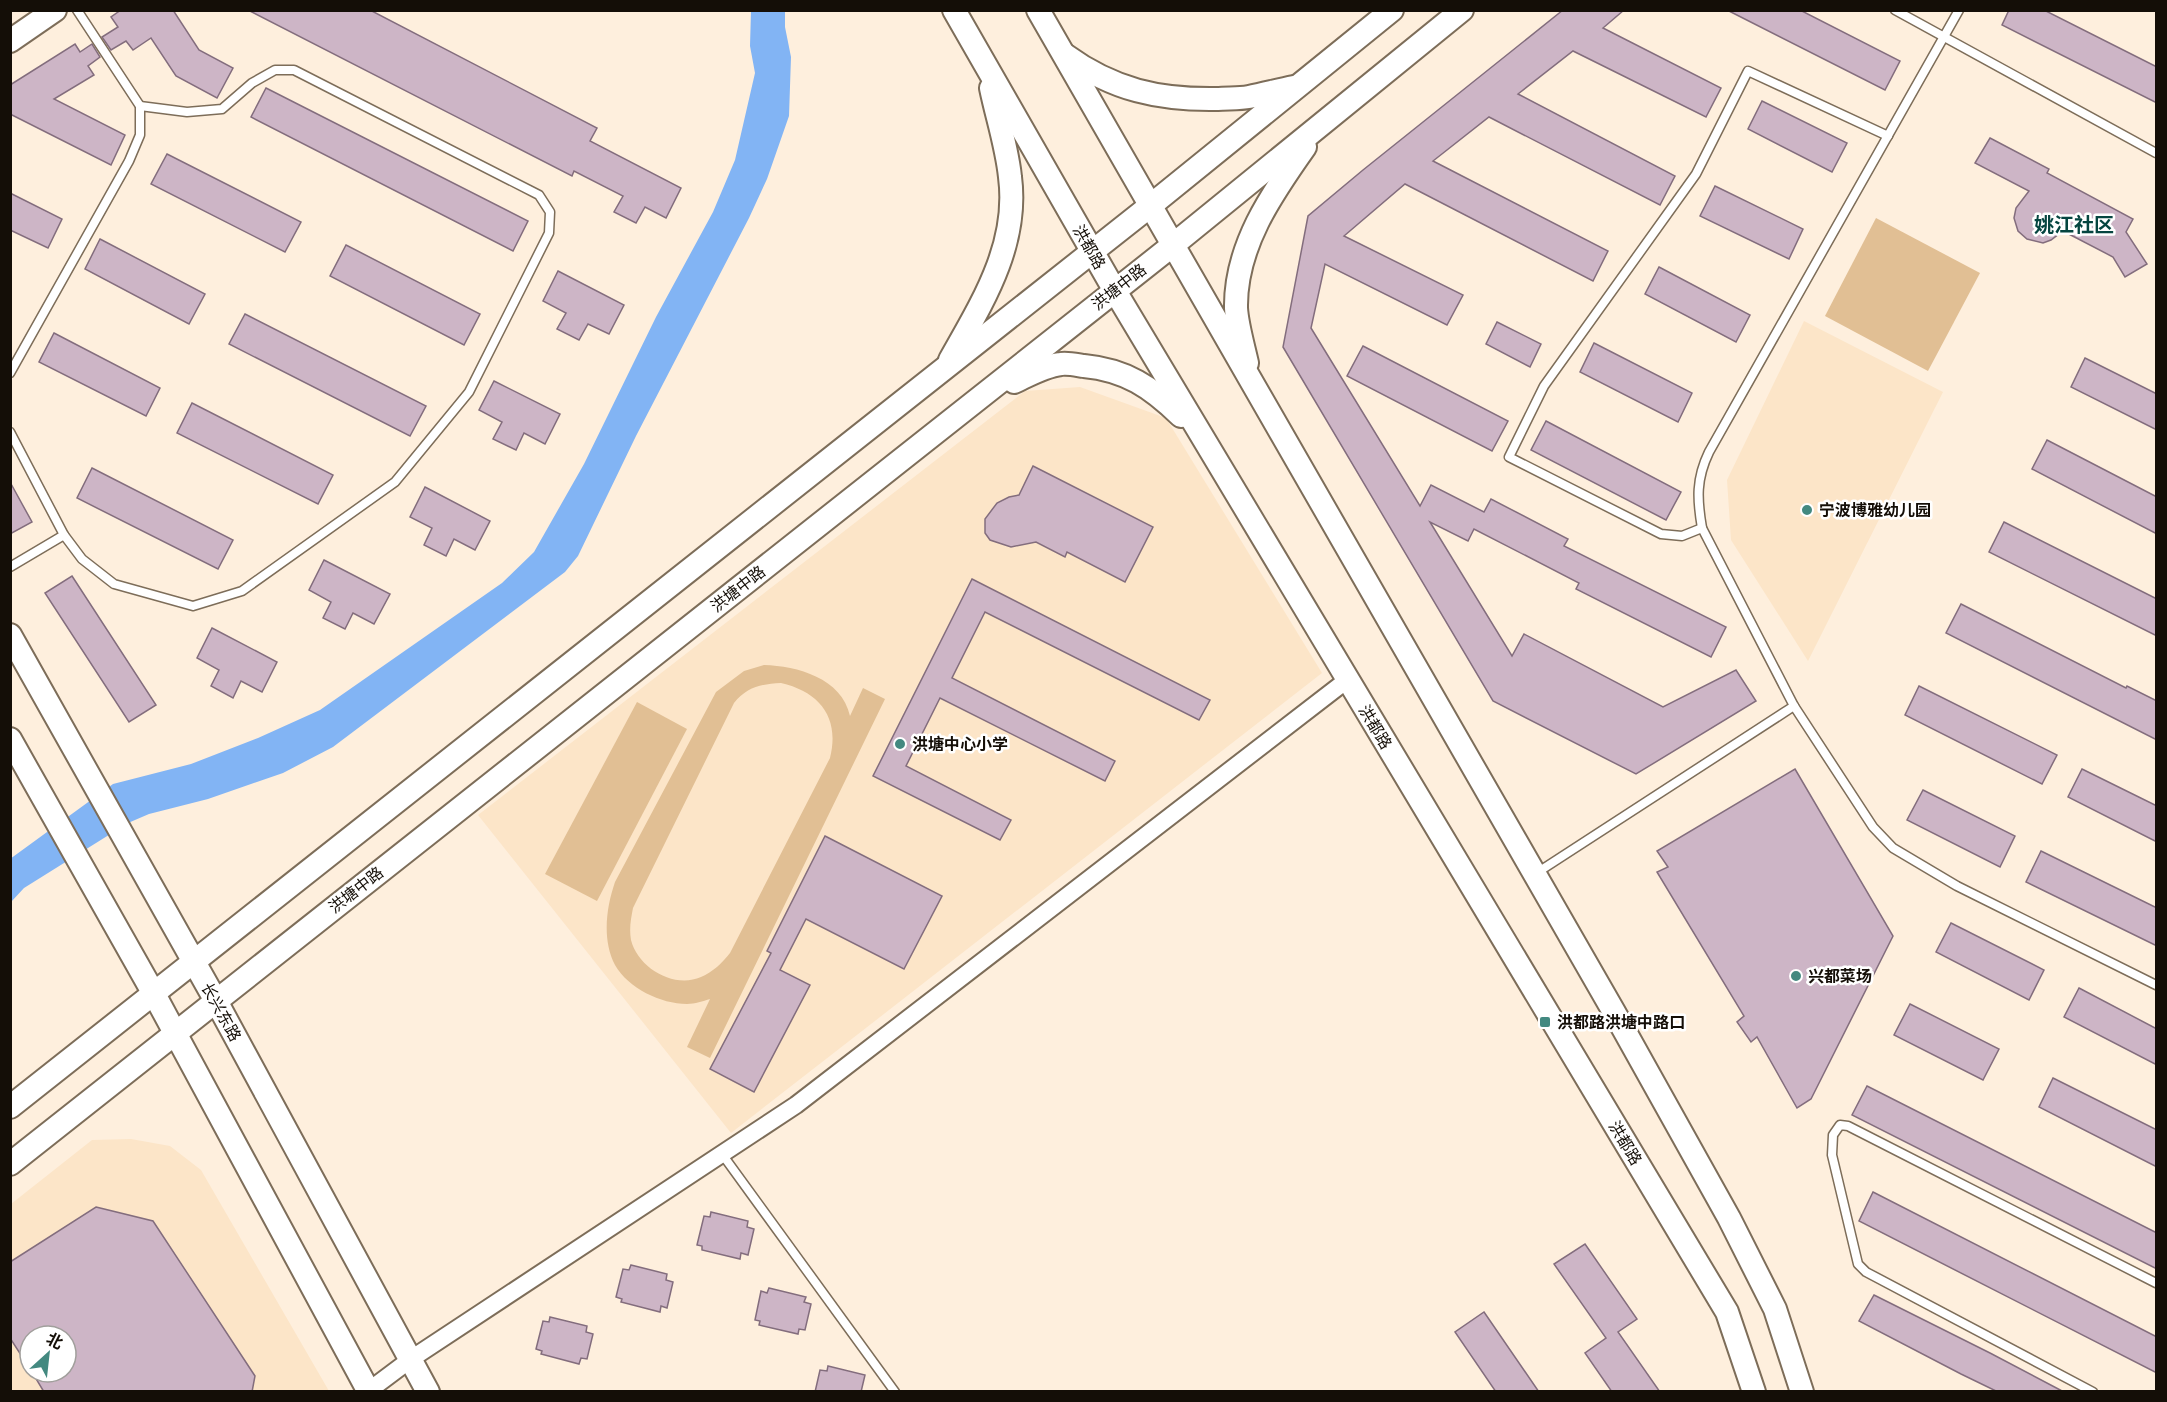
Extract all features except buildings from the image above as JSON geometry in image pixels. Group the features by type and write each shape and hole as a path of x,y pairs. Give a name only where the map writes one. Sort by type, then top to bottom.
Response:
{"main road":[{"path":"10,41 55,10"},
{"name":"洪都路","path":"954,10 1092,253 1727,1312 1754,1392"},
{"path":"1038,10 1535,875 1729,1218 1775,1309 1802,1392"},
{"path":"10,1107 1092,253 1392,10"},
{"name":"洪塘中路","path":"10,1164 1173,245 1462,10"},
{"path":"1062,52 1083,68 1119,86 1157,96 1192,99 1247,98 1299,86"},
{"path":"944,370 1000,266 1010,223 1011,178 986,66"},
{"path":"1250,380 1236,309 1240,271 1249,239 1269,200 1322,124"},
{"path":"975,402 1034,372 1062,363 1096,367 1122,373 1145,385 1200,434"},
{"name":"长兴东路","path":"10,635 216,1001 428,1392"},
{"path":"10,739 176,1033 368,1391"}],"street":[{"path":"368,1391 411,1359 796,1105 1347,680"}],"lane":[{"path":"10,373 129,161 140,135 140,106 77,10"},
{"path":"1895,10 2157,153"},
{"path":"1959,10 1704,464 1697,498 1702,528 1794,706 1873,827 1893,848 1957,886 2157,985"},
{"path":"10,432 64,535 82,559 114,584 193,606 242,591 395,482 469,392 549,233 550,212 539,195 294,70 275,70 252,83 222,109 187,112 140,106"},
{"path":"1702,528 1682,536 1661,534 1509,457 1544,386 1696,174 1748,71 1888,136"},
{"path":"10,567 64,535"},
{"path":"1535,875 1794,706"},
{"path":"2093,1392 1866,1272 1858,1264 1832,1155 1833,1135 1840,1125 1848,1126 2157,1283"},
{"path":"722,1154 895,1392"}],"shaded area":[{"path":"1876,218 1980,273 1928,371 1825,316"},
{"name":"宁波博雅幼儿园","path":"1804,321 1943,392 1808,661 1731,540 1727,480"},
{"name":"洪塘中心小学","path":"1080,387 1166,418 1322,673 731,1133 478,815 1025,391"},
{"path":"764,665 777,666 816,677 828,683 838,692 850,716 863,688 885,699 710,1058 687,1047 710,999 690,1004 667,1001 646,993 628,981 615,965 611,955 607,924 609,902 615,882 716,692 744,671","holes":["781,683 795,687 816,700 829,719 832,731 830,758 730,953 709,973 691,980 680,980 658,974 641,959 631,940 633,908 734,703 749,690 767,684"]},
{"path":"637,702 687,729 597,901 545,874"},
{"path":"131,1139 170,1146 201,1170 329,1391 11,1392 11,1204 92,1140"}],"water":[{"path":"751,11 785,11 785,27 791,57 789,116 767,179 749,218 636,436 578,556 565,572 333,747 283,773 208,799 149,814 128,823 24,888 11,902 10,859 113,784 191,764 258,738 320,710 502,583 534,552 584,464 656,317 713,212 735,160 755,73 750,46"}],"place":[{"name":"宁波博雅幼儿园","path":"1807,510"},
{"name":"洪塘中心小学","path":"900,744"},
{"name":"兴都菜场","path":"1796,976"},
{"name":"洪都路洪塘中路口","path":"1545,1022"}],"district":[{"name":"姚江社区","path":"2074,225"}]}
